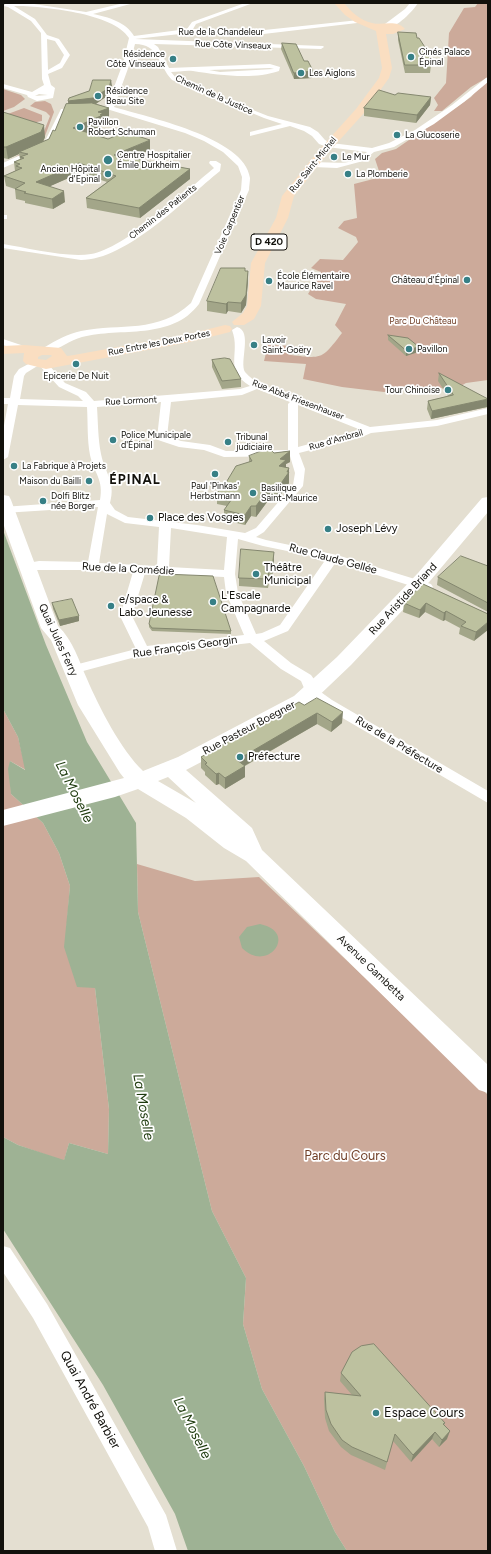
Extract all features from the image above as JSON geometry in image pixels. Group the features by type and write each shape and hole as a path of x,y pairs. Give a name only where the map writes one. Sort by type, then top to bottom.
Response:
{"main road":[{"path":"339,3 345,11 357,21 385,28"},
{"name":"Rue Saint-Michel","path":"233,327 249,316 254,306 258,263 282,218 288,196 360,111 384,78 387,68 381,38 385,28"},
{"name":"Rue Entre les Deux Portes","path":"32,357 74,360 92,355 190,338 233,327"}],"street":[{"path":"52,7 58,3"},
{"path":"84,13 131,3"},
{"path":"189,31 194,23 250,3"},
{"path":"385,28 408,12 414,3"},
{"path":"4,5 52,7 84,13 125,28 131,39 117,87 107,109"},
{"path":"4,5 33,20 40,26 45,36 45,79 48,86 52,88 50,96"},
{"path":"84,5 84,13"},
{"name":"Rue de la Chandeleur","path":"131,39 189,31 255,33 357,21"},
{"path":"45,36 57,40 67,54 66,61 61,67 46,73"},
{"name":"Chemin de la Justice","path":"131,39 145,42 155,47 167,70 174,79 266,118 307,129 316,134 322,142 330,145"},
{"name":"Rue Côte Vinseaux","path":"145,42 321,47"},
{"path":"167,70 270,66 278,68 277,70 271,72 220,74 196,70"},
{"path":"330,145 378,151 396,144 462,101 481,83 488,80"},
{"path":"3,86 31,94 40,92 48,86"},
{"path":"3,166 46,146 63,111 50,96 40,92"},
{"path":"31,94 31,97 34,98 50,96"},
{"name":"Voie Carpentier","path":"32,357 92,333 150,327 170,322 186,313 195,304 246,190 246,177 242,165 226,150 208,139 188,131 107,109 63,111"},
{"path":"253,134 290,124"},
{"path":"313,165 340,166 367,157 372,150"},
{"name":"Chemin des Patients","path":"3,246 76,256 100,255 134,236 217,169 218,166 213,163"},
{"name":"Rue Abbé Friesenhauser","path":"233,327 240,336 241,343 237,362 240,374 257,386 347,420 369,430"},
{"path":"3,342 32,357 62,384 77,392 92,404 96,461 101,475 107,482 105,503 100,520 93,566"},
{"path":"3,457 19,376 32,357"},
{"name":"Rue Lormont","path":"3,401 92,404 242,392 257,386"},
{"name":"Rue d'Ambrail","path":"167,399 164,409 162,438 179,444 196,445 224,454 239,455 293,452 358,435 369,430 392,429 449,421 488,411"},
{"path":"248,537 260,530 271,519 298,486 301,466 293,452 293,404 296,400"},
{"path":"4,507 105,503"},
{"name":"Rue Claude Gellée","path":"105,503 111,512 120,518 152,524 197,528 248,537 263,543 333,557 418,583 438,592"},
{"name":"Rue Aristide Briand","path":"312,692 348,657 454,545 488,503"},
{"name":"Quai Jules Ferry","path":"4,507 50,628 59,638 88,705 127,768 140,780"},
{"path":"163,571 165,525"},
{"path":"233,535 229,574 232,593 256,642 286,666 306,678 310,682 312,692"},
{"name":"Rue François Georgin","path":"72,670 144,651 256,642 284,628 333,557"},
{"name":"Rue de la Comédie","path":"26,567 39,565 93,566 229,574"},
{"path":"140,569 126,616 144,651"},
{"name":"Rue Pasteur Boegner","path":"3,818 115,789 178,765 301,701 312,692"},
{"name":"Rue de la Préfecture","path":"312,692 488,798"},
{"name":"Avenue Gambetta","path":"178,765 244,834 254,855"},
{"name":"Avenue Gambetta","path":"140,780 194,812 232,842 254,855 488,1082"},
{"name":"Quai André Barbier","path":"3,1255 40,1311 158,1523 166,1551"}],"green space":[{"path":"478,3 488,3 488,77 471,87 442,111 434,111 438,105 434,98 446,83 449,33 464,8 475,7"},
{"name":"Parc Du Château","path":"488,81 488,380 466,383 448,393 442,388 420,388 384,392 342,387 303,379 306,364 264,361 268,345 295,346 291,355 316,357 326,352 335,342 342,333 335,325 346,304 316,299 308,294 321,272 311,268 320,259 343,260 358,242 356,237 338,228 344,221 357,218 354,184 381,177 375,159 382,153 396,149 471,97 482,84"},
{"path":"3,89 21,95 25,99 14,107 3,111"},
{"path":"45,101 51,104 54,112 42,144 39,148 15,157 39,144 50,116 46,112 30,106 35,102"},
{"path":"24,108 42,115 42,121 32,123 5,115"},
{"path":"3,709 18,737 26,770 10,761 11,794 43,823 59,853 70,886 65,947 95,988 109,1109 108,1154 69,1143 64,1161 18,1145 3,1137"},
{"name":"Parc du Cours","path":"137,864 195,881 259,877 488,1095 488,1551 347,1551 335,1532 304,1466 262,1389 243,1324 246,1278 212,1211 138,912"}],"water":[{"name":"La Moselle","path":"3,530 46,645 87,742 136,823 138,912 212,1211 246,1278 243,1324 262,1389 304,1466 335,1532 347,1551 188,1551 175,1514 103,1385 3,1229 3,1137 18,1145 64,1160 69,1143 108,1154 109,1109 95,988 77,987 64,947 70,886 59,853 43,823 11,794 8,769 10,761 25,770 18,737 3,709"},
{"path":"260,924 271,928 277,935 278,942 275,949 269,954 261,956 252,955 242,948 239,937 247,927"}],"building":[{"name":"Cinés Palace Épinal","path":"398,32 416,33 417,38 419,38 428,52 431,65 405,65"},
{"path":"282,43 296,44 304,61 308,61 313,71 294,73"},
{"path":"93,80 111,80 109,88 93,98 68,101 69,98 89,91"},
{"path":"379,90 395,95 398,93 431,97 417,115 364,108"},
{"path":"92,103 109,108 98,112 103,113 100,115 103,115 73,128 108,139 125,132 150,140 114,155 190,169 139,208 86,198 116,176 79,163 36,182 64,191 52,199 24,193 26,192 15,189 25,183 4,176 22,168 16,166 20,164 14,162 24,158 20,157 28,154 19,152 49,139 53,130 55,131 66,104"},
{"path":"3,112 44,125 41,132 3,147"},
{"path":"221,268 245,268 245,271 248,271 246,295 241,303 228,302 226,304 207,301"},
{"path":"388,335 408,338 419,347 406,350"},
{"path":"225,358 230,359 241,379 222,381 212,360"},
{"path":"439,373 488,399 432,411 428,401 453,395"},
{"name":"Basilique Saint-Maurice","path":"264,450 271,450 274,453 290,451 280,459 286,460 279,466 289,468 287,472 289,472 277,489 270,487 256,506 251,506 245,515 224,510 234,496 217,493 227,481 236,466 252,461 249,456"},
{"name":"Théâtre Municipal","path":"241,549 274,552 272,569 269,569 268,579 239,578"},
{"path":"461,556 488,566 488,603 438,577"},
{"path":"163,574 213,576 231,631 152,628 149,624 159,576"},
{"path":"423,584 488,614 488,622 476,632 461,626 466,622 446,611 444,613 426,603 420,610 404,603"},
{"path":"72,599 79,616 59,620 52,603"},
{"path":"317,698 343,712 332,722 317,713 237,760 245,766 225,778 219,773 216,774 205,764 207,763 201,757 299,702 304,705"},
{"name":"Espace Cours","path":"374,1344 445,1423 443,1424 450,1431 442,1440 435,1432 413,1455 395,1434 387,1462 352,1447 342,1440 331,1424 326,1410 325,1392 361,1396 341,1373 352,1352 361,1346"}],"place":[{"name":"Cinés Palace Épinal","path":"411,57"},
{"name":"Résidence Côte Vinseaux","path":"173,59"},
{"name":"Les Aiglons","path":"301,73"},
{"name":"Résidence Beau Site","path":"98,96"},
{"name":"Pavillon Robert Schuman","path":"80,127"},
{"name":"La Glucoserie","path":"397,135"},
{"name":"Le Mur","path":"334,157"},
{"name":"Centre Hospitalier Émile Durkheim","path":"108,160"},
{"name":"Ancien Hôpital d'Epinal","path":"108,174"},
{"name":"La Plomberie","path":"348,174"},
{"name":"Château d'Épinal","path":"467,280"},
{"name":"École Élémentaire Maurice Ravel","path":"269,281"},
{"name":"Lavoir Saint-Goëry","path":"254,345"},
{"name":"Pavillon","path":"409,349"},
{"name":"Epicerie De Nuit","path":"76,364"},
{"name":"Tour Chinoise","path":"448,390"},
{"name":"Police Municipale d'Épinal","path":"113,440"},
{"name":"Tribunal judiciaire","path":"228,442"},
{"name":"La Fabrique à Projets","path":"14,466"},
{"name":"Paul 'Pinkas' Herbstmann","path":"215,474"},
{"name":"Maison du Bailli","path":"89,481"},
{"name":"Basilique Saint-Maurice","path":"253,493"},
{"name":"Dolfi Blitz née Borger","path":"43,501"},
{"name":"Place des Vosges","path":"150,518"},
{"name":"Joseph Lévy","path":"328,529"},
{"name":"Théâtre Municipal","path":"256,574"},
{"name":"L'Escale Campagnarde","path":"213,602"},
{"name":"e/space & Labo Jeunesse","path":"111,606"},
{"name":"Préfecture","path":"240,757"},
{"name":"Espace Cours","path":"376,1413"}],"district":[{"name":"ÉPINAL","path":"135,480"}]}
